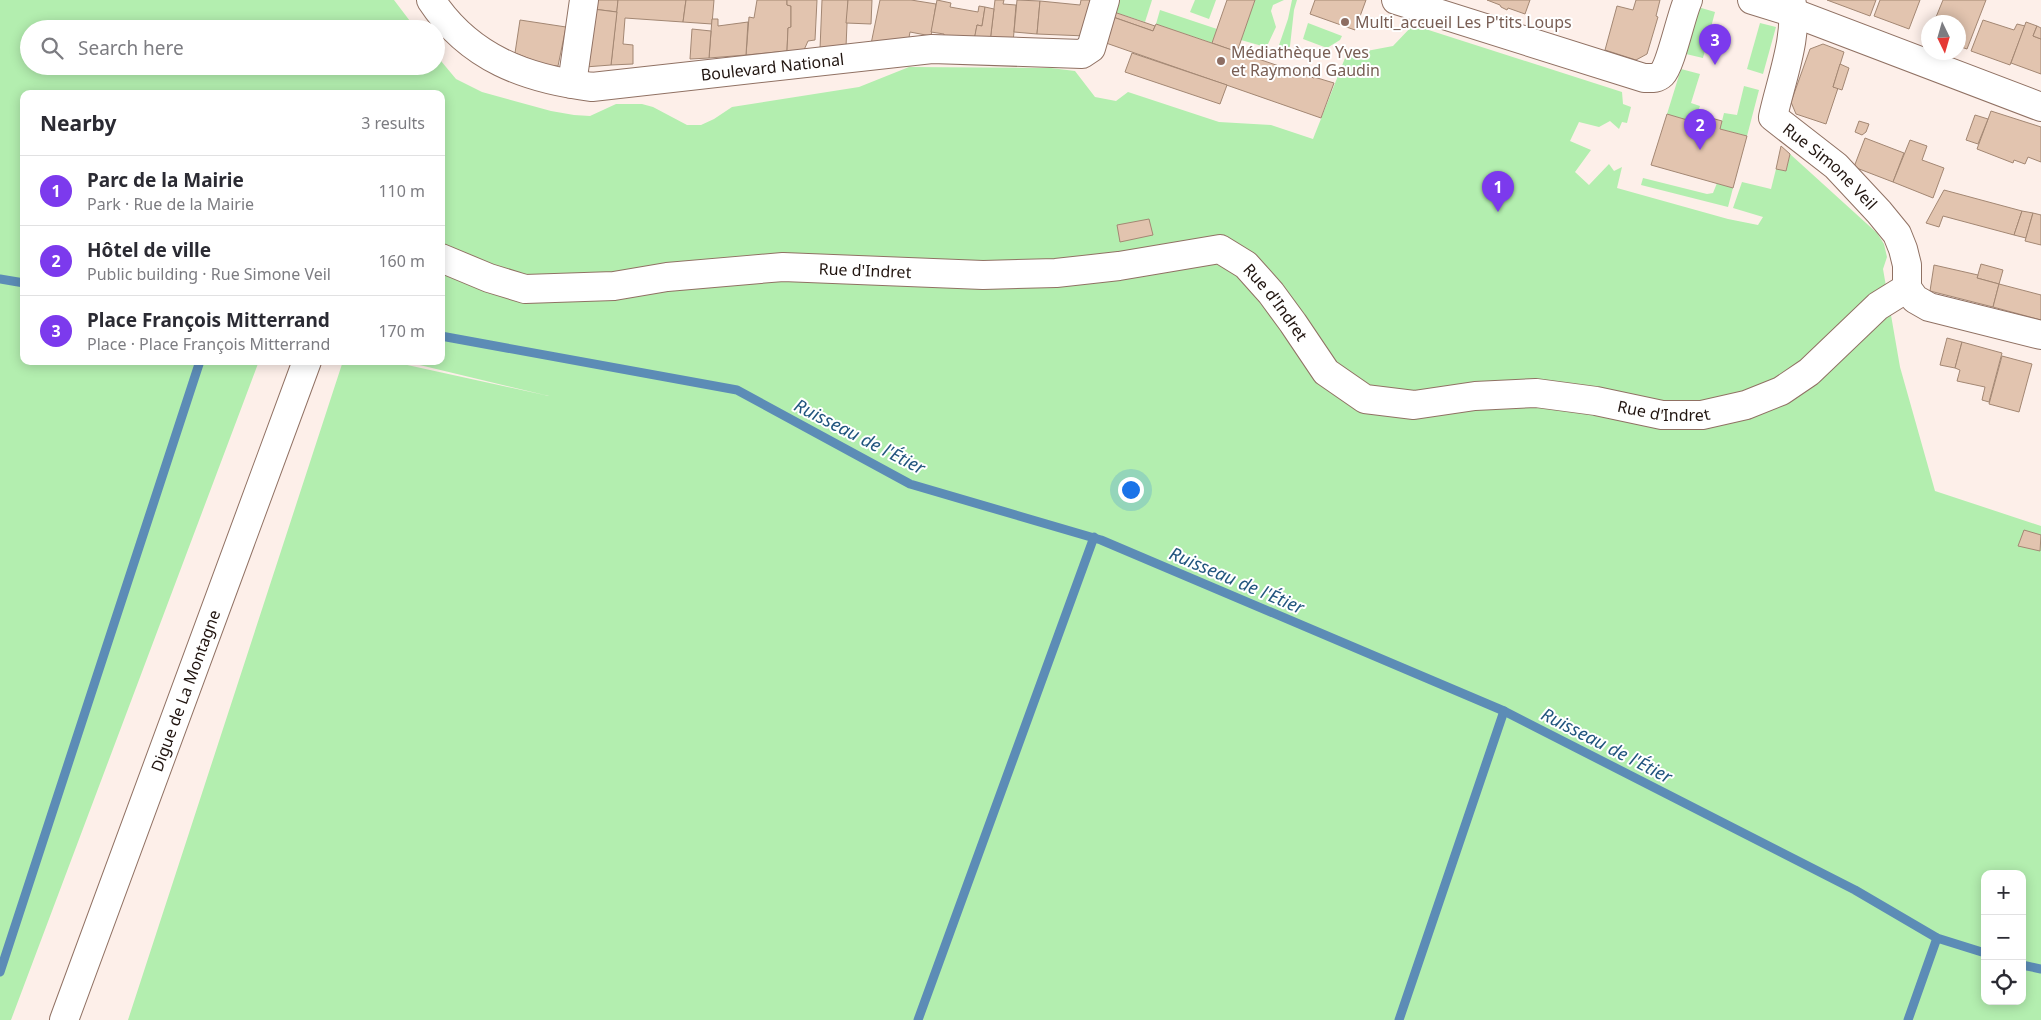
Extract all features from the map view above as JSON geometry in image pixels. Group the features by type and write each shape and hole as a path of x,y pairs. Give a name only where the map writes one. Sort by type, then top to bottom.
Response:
{"street":[{"name":"Boulevard National","path":"432,0 442,16 464,38 496,62 538,77 592,87 932,49 1082,54 1091,48 1105,0"},
{"path":"572,84 584,0"},
{"path":"1396,0 1644,78 1659,77 1667,67 1688,0"},
{"path":"1752,0 1793,6 2041,108"},
{"name":"Rue Simone Veil","path":"1793,6 1794,30 1773,116 1836,166 1897,234 1907,264 1907,288"},
{"name":"Rue d'Indret","path":"445,260 489,278 525,289 614,286 667,278 782,267 983,275 1056,273 1119,266 1220,249 1246,265 1271,293 1294,323 1326,372 1365,399 1414,405 1476,396 1536,393 1596,401 1662,415 1702,416 1746,405 1781,391 1808,372 1878,306 1907,288"},
{"path":"1907,288 1915,299 1929,307 2041,335"},
{"name":"Digue de La Montagne","path":"64,1020 306,365"}],"green space":[{"path":"0,0 394,0 409,20 20,20 20,75 445,75 445,66 456,79 482,92 551,111 590,116 616,104 642,104 653,107 687,125 701,125 732,107 859,87 909,67 1051,68 1075,71 1095,97 1116,101 1128,92 1219,122 1271,125 1313,139 1347,53 1393,46 1413,25 1622,92 1623,104 1631,107 1627,123 1622,122 1619,129 1610,121 1599,127 1579,122 1570,141 1591,150 1575,172 1589,185 1609,164 1614,171 1622,167 1617,188 1728,219 1758,225 1763,217 1733,208 1742,182 1771,189 1776,169 1786,171 1790,154 1877,233 1884,244 1887,257 1883,269 1900,367 1935,491 2041,526 2041,1020 128,1020 342,365 407,365 549,396 420,365 445,365 445,90 20,90 20,365 257,365 11,1020 0,1020"},
{"path":"1117,0 1152,0 1145,22 1114,12"},
{"path":"1195,0 1216,0 1209,19 1190,12"},
{"path":"1255,0 1284,0 1273,5 1271,11 1276,27 1268,44 1262,46 1241,40"},
{"path":"1292,0 1297,0 1290,46 1289,49 1277,51 1288,19"},
{"path":"1698,7 1715,12 1703,58 1686,54"},
{"path":"1160,10 1217,29 1212,43 1156,24"},
{"path":"1308,23 1342,36 1340,40 1327,48 1303,39"},
{"path":"1760,23 1776,27 1763,74 1747,69"},
{"path":"1681,69 1700,74 1691,103 1700,106 1694,122 1667,114"},
{"path":"1744,86 1759,90 1747,136 1720,129 1724,113 1737,115"},
{"path":"1643,178 1707,194 1713,193 1717,183 1733,188 1728,207 1641,185"}],"building":[{"path":"594,0 618,0 617,12 593,9"},
{"path":"618,0 686,0 683,22 625,18 623,44 633,45 633,64 611,65"},
{"path":"686,0 714,0 712,24 683,22"},
{"path":"757,0 787,0 787,5 791,6 791,27 788,28 787,51 746,55 749,17 754,18"},
{"path":"787,0 817,0 815,40 808,41 804,50 787,51 788,28 791,27 791,6 787,5"},
{"path":"822,0 848,0 846,47 820,49"},
{"path":"848,0 872,0 871,24 846,23"},
{"path":"880,0 911,0 936,4 931,36 910,32 908,43 871,44"},
{"path":"937,0 951,3 950,7 978,12 979,6 985,7 982,26 977,25 974,42 944,38 944,34 931,32"},
{"path":"995,0 1004,0 1003,4 1016,5 1013,44 990,42"},
{"path":"1017,0 1040,1 1037,34 1014,32"},
{"path":"1081,0 1098,0 1086,36 1037,34 1040,1 1080,5"},
{"path":"1227,0 1255,0 1237,52 1212,43"},
{"name":"Multi_accueil Les P'tits Loups","path":"1315,0 1366,0 1355,30 1310,14"},
{"path":"1487,0 1530,0 1525,14 1508,8 1507,10"},
{"path":"1636,0 1660,0 1656,16 1658,17 1647,54 1636,60 1605,50 1617,6 1633,10"},
{"path":"1827,0 1876,0 1870,16"},
{"path":"1880,0 1920,0 1909,29 1874,16"},
{"path":"1943,0 1986,0 1967,49 1966,15 1937,15"},
{"path":"985,7 994,9 990,42 974,40 977,25 982,26"},
{"path":"593,9 617,12 611,65 585,67"},
{"path":"1114,12 1155,26 1153,31 1113,17"},
{"path":"1113,17 1153,31 1156,24 1314,78 1334,83 1321,118 1106,43"},
{"path":"712,19 718,19 718,26 748,22 746,55 709,58"},
{"path":"520,20 566,27 558,66 545,65 515,53"},
{"path":"1983,20 2014,30 2017,24 2025,26 2010,65 1971,51"},
{"path":"2026,22 2037,26 2033,36 2041,39 2041,74 2011,63"},
{"path":"2037,26 2041,28 2041,39 2033,36"},
{"path":"692,29 711,31 709,58 690,59"},
{"path":"1823,44 1844,52 1833,87 1838,88 1826,124 1796,114 1791,102 1810,49"},
{"path":"1132,53 1227,85 1220,104 1125,72"},
{"path":"1840,64 1849,68 1842,90 1833,87"},
{"path":"1991,111 2041,127 2041,162 2028,157 2025,164 2014,160 2013,163 1977,149"},
{"path":"1667,114 1694,122 1697,114 1722,121 1720,129 1747,136 1733,188 1651,165"},
{"path":"1975,115 1988,119 1978,144 1966,140"},
{"path":"1859,121 1869,124 1866,132 1862,135 1855,132"},
{"path":"1865,138 1904,153 1893,182 1854,167"},
{"path":"1910,140 1927,146 1922,160 1944,168 1933,198 1893,182"},
{"path":"1781,146 1790,154 1786,171 1776,169"},
{"path":"1944,190 2022,211 2014,235 1943,216 1939,227 1926,223"},
{"path":"2022,211 2033,213 2026,238 2014,235"},
{"path":"2033,213 2041,215 2041,245 2025,241"},
{"path":"1149,219 1153,235 1120,242 1117,225"},
{"path":"1981,264 2003,270 1999,284 1977,278"},
{"path":"1934,265 1978,275 1977,278 1999,284 1993,307 1930,291"},
{"path":"1999,284 2041,295 2041,320 1993,307"},
{"path":"1947,338 1962,342 1955,368 1940,365"},
{"path":"1962,342 2002,353 1989,402 1982,400 1985,387 1957,381 1960,370 1955,368"},
{"path":"2002,356 2032,364 2019,412 1989,404"},
{"path":"2024,530 2041,535 2040,551 2018,546"}],"waterway":[{"name":"Ruisseau de l'Étier","path":"0,279 20,282"},
{"name":"Ruisseau de l'Étier","path":"445,337 737,390 910,484 1101,540 1504,711 1855,890 1937,938 1981,952"},
{"path":"0,972 199,365"},
{"path":"918,1020 1094,537"},
{"path":"1399,1020 1504,711"},
{"path":"1908,1020 1937,938"},
{"name":"Ruisseau de l'Étier","path":"2026,966 2041,969"}],"place":[{"name":"Multi_accueil Les P'tits Loups","path":"1345,22"},
{"name":"Médiathèque Yves et Raymond Gaudin","path":"1221,61"},
{"name":"Place François Mitterrand","path":"1715,65"},
{"name":"Hôtel de ville","path":"1700,150"},
{"name":"Parc de la Mairie","path":"1498,212"}]}
